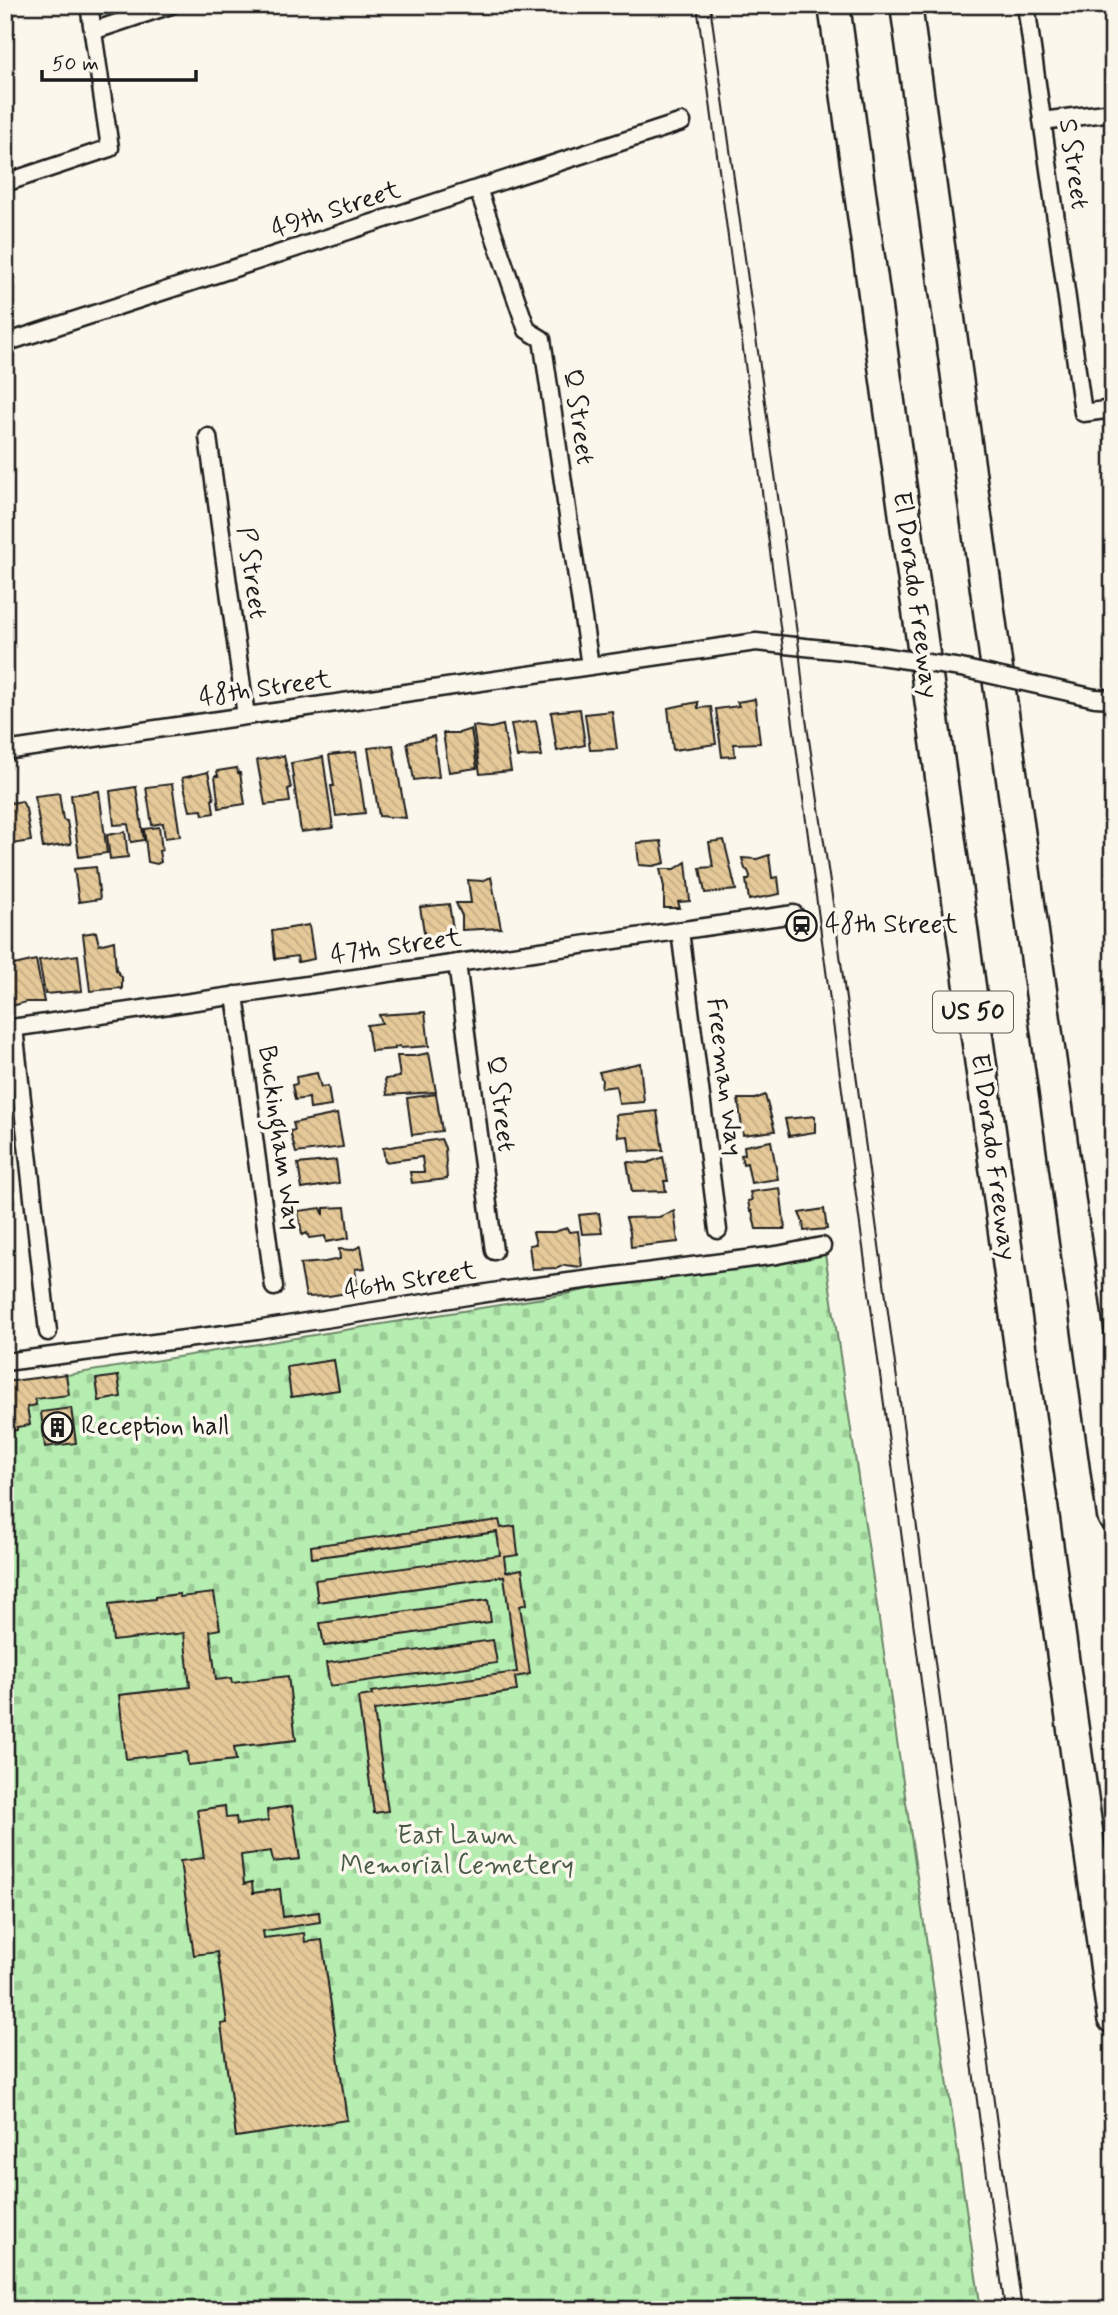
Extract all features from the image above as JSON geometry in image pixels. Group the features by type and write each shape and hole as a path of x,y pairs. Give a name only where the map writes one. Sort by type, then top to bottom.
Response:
{"highway":[{"name":"El Dorado Freeway","path":"834,5 1113,2018"},
{"name":"US 50","path":"906,5 1113,1516"}],"street":[{"path":"5,183 110,149 89,5"},
{"path":"93,31 171,5"},
{"name":"S Street","path":"1026,5 1083,413 1113,409"},
{"path":"1042,121 1113,112"},
{"name":"49th Street","path":"5,343 682,122"},
{"name":"Q Street","path":"478,189 527,330 542,339 590,666"},
{"name":"P Street","path":"208,437 246,716"},
{"name":"48th Street","path":"5,751 756,642 853,652 961,668 1095,698 1113,699"},
{"name":"47th Street","path":"9,1028 794,914"},
{"name":"Freeman Way","path":"680,931 718,1230"},
{"name":"Q Street","path":"457,963 494,1251"},
{"name":"Buckingham Way","path":"235,995 274,1287"},
{"path":"9,1028 48,1332"},
{"name":"46th Street","path":"5,1362 264,1329 499,1291 777,1255 822,1246"}],"green space":[{"name":"East Lawn Memorial Cemetery","path":"823,1240 981,2310 5,2310 5,1385 561,1295"}],"building":[{"path":"755,699 760,743 734,744 735,756 722,757 716,709 739,706 737,702"},
{"path":"698,702 698,708 711,707 716,744 673,750 668,708"},
{"path":"580,709 585,745 557,751 551,712"},
{"path":"612,711 617,749 590,750 585,714"},
{"path":"536,721 542,756 517,757 511,724"},
{"path":"503,725 511,771 480,774 473,726 491,728"},
{"path":"471,729 477,768 449,772 443,733 459,733"},
{"path":"434,736 439,777 414,780 407,743"},
{"path":"393,745 406,818 379,816 368,748"},
{"path":"356,752 365,813 336,816 329,755"},
{"path":"284,756 291,788 288,789 290,802 265,805 257,760"},
{"path":"323,757 333,828 301,832 291,763"},
{"path":"237,768 245,804 219,808 215,776 218,776 217,771"},
{"path":"208,772 214,813 203,815 202,810 190,811 182,778"},
{"path":"172,784 180,836 165,838 163,823 152,825 146,787"},
{"path":"136,787 144,840 131,842 128,824 114,825 110,791"},
{"path":"99,791 107,853 79,857 71,795"},
{"path":"59,793 63,820 67,821 71,844 43,848 35,796"},
{"path":"5,799 9,799 11,803 22,801 26,809 31,841 5,845"},
{"path":"159,827 162,850 159,851 161,862 157,864 148,862 144,829"},
{"path":"125,832 128,857 110,859 107,835"},
{"path":"724,840 736,890 705,893 700,868 713,867 709,842"},
{"path":"661,841 665,863 639,865 637,843"},
{"path":"769,855 772,878 778,877 780,894 749,900 746,880 749,880 750,876 742,858 757,859"},
{"path":"686,862 690,901 678,902 680,908 664,908 664,887 660,869 675,869"},
{"path":"96,867 100,899 79,902 74,869"},
{"path":"491,877 501,928 462,930 462,916 456,903 471,903 468,880 482,881"},
{"path":"449,904 454,936 425,938 420,907"},
{"path":"309,925 314,959 298,962 297,956 275,959 272,931"},
{"path":"96,932 99,945 114,941 116,970 122,977 122,990 90,991 83,934"},
{"path":"78,955 82,991 45,994 39,960"},
{"path":"36,960 44,1002 26,1002 5,1008 5,967"},
{"path":"425,1012 429,1046 400,1046 395,1049 371,1051 367,1025 382,1023 379,1015"},
{"path":"429,1053 436,1092 387,1095 385,1079 400,1077 397,1056"},
{"path":"640,1063 644,1102 619,1104 616,1086 601,1088 599,1072"},
{"path":"317,1073 321,1087 328,1086 331,1106 310,1109 309,1098 295,1100 292,1085 297,1084 296,1077"},
{"path":"436,1094 442,1131 412,1135 407,1098"},
{"path":"765,1095 775,1131 743,1135 738,1099 755,1099"},
{"path":"657,1111 663,1150 630,1151 628,1136 618,1137 616,1115"},
{"path":"337,1114 343,1147 296,1153 290,1131 295,1130 293,1123"},
{"path":"815,1116 815,1132 789,1136 785,1119"},
{"path":"441,1139 445,1148 447,1179 412,1183 410,1172 424,1172 422,1157 385,1162 383,1148"},
{"path":"771,1141 778,1179 751,1183 747,1163 743,1164 741,1155 745,1154 744,1146"},
{"path":"663,1157 668,1181 664,1181 666,1191 632,1192 627,1162 647,1163"},
{"path":"336,1160 339,1183 302,1189 298,1164"},
{"path":"780,1188 785,1229 756,1229 748,1201 752,1200 750,1192"},
{"path":"345,1207 349,1238 326,1242 325,1236 309,1238 307,1233 302,1235 298,1211 321,1208 324,1215 324,1208"},
{"path":"824,1209 827,1229 804,1231 799,1213"},
{"path":"674,1211 678,1242 631,1247 626,1218 659,1217"},
{"path":"599,1213 602,1233 582,1234 579,1215"},
{"path":"567,1228 569,1232 578,1231 582,1267 564,1265 558,1268 532,1269 529,1245 536,1244 533,1232 554,1232"},
{"path":"361,1246 365,1268 355,1269 358,1291 306,1297 300,1264 340,1259 339,1249 352,1250"},
{"path":"334,1360 339,1390 291,1397 287,1367"},
{"path":"66,1374 69,1395 35,1399 36,1405 27,1407 30,1425 5,1432 5,1382"},
{"path":"118,1376 121,1397 99,1401 96,1379"},
{"name":"Reception hall","path":"71,1408 76,1443 45,1447 41,1412"},
{"path":"499,1520 501,1528 515,1526 518,1555 504,1557 506,1572 522,1569 527,1604 520,1606 530,1674 515,1677 517,1691 374,1710 388,1811 374,1813 358,1697 372,1695 371,1692 517,1672 504,1576 318,1602 315,1580 500,1555 497,1532 312,1558 311,1546"},
{"path":"214,1593 220,1629 210,1631 216,1680 231,1678 232,1683 288,1676 296,1740 234,1747 236,1760 188,1765 187,1752 126,1759 119,1695 190,1687 184,1633 113,1641 109,1604 180,1594 180,1597"},
{"path":"488,1600 491,1622 324,1646 320,1623"},
{"path":"493,1640 497,1663 330,1686 326,1663"},
{"path":"225,1806 226,1818 236,1817 237,1825 268,1821 267,1810 292,1806 300,1859 273,1862 271,1851 241,1855 244,1884 252,1882 253,1893 280,1889 283,1917 319,1912 320,1922 263,1931 264,1938 304,1933 305,1942 322,1940 347,2120 236,2137 221,2024 227,2023 217,1952 194,1955 180,1861 204,1858 197,1810"}],"tram line":[{"path":"697,5 1005,2310"},
{"path":"710,5 1022,2310"}],"place":[{"name":"48th Street","path":"802,925"},
{"name":"Reception hall","path":"58,1427"}]}
